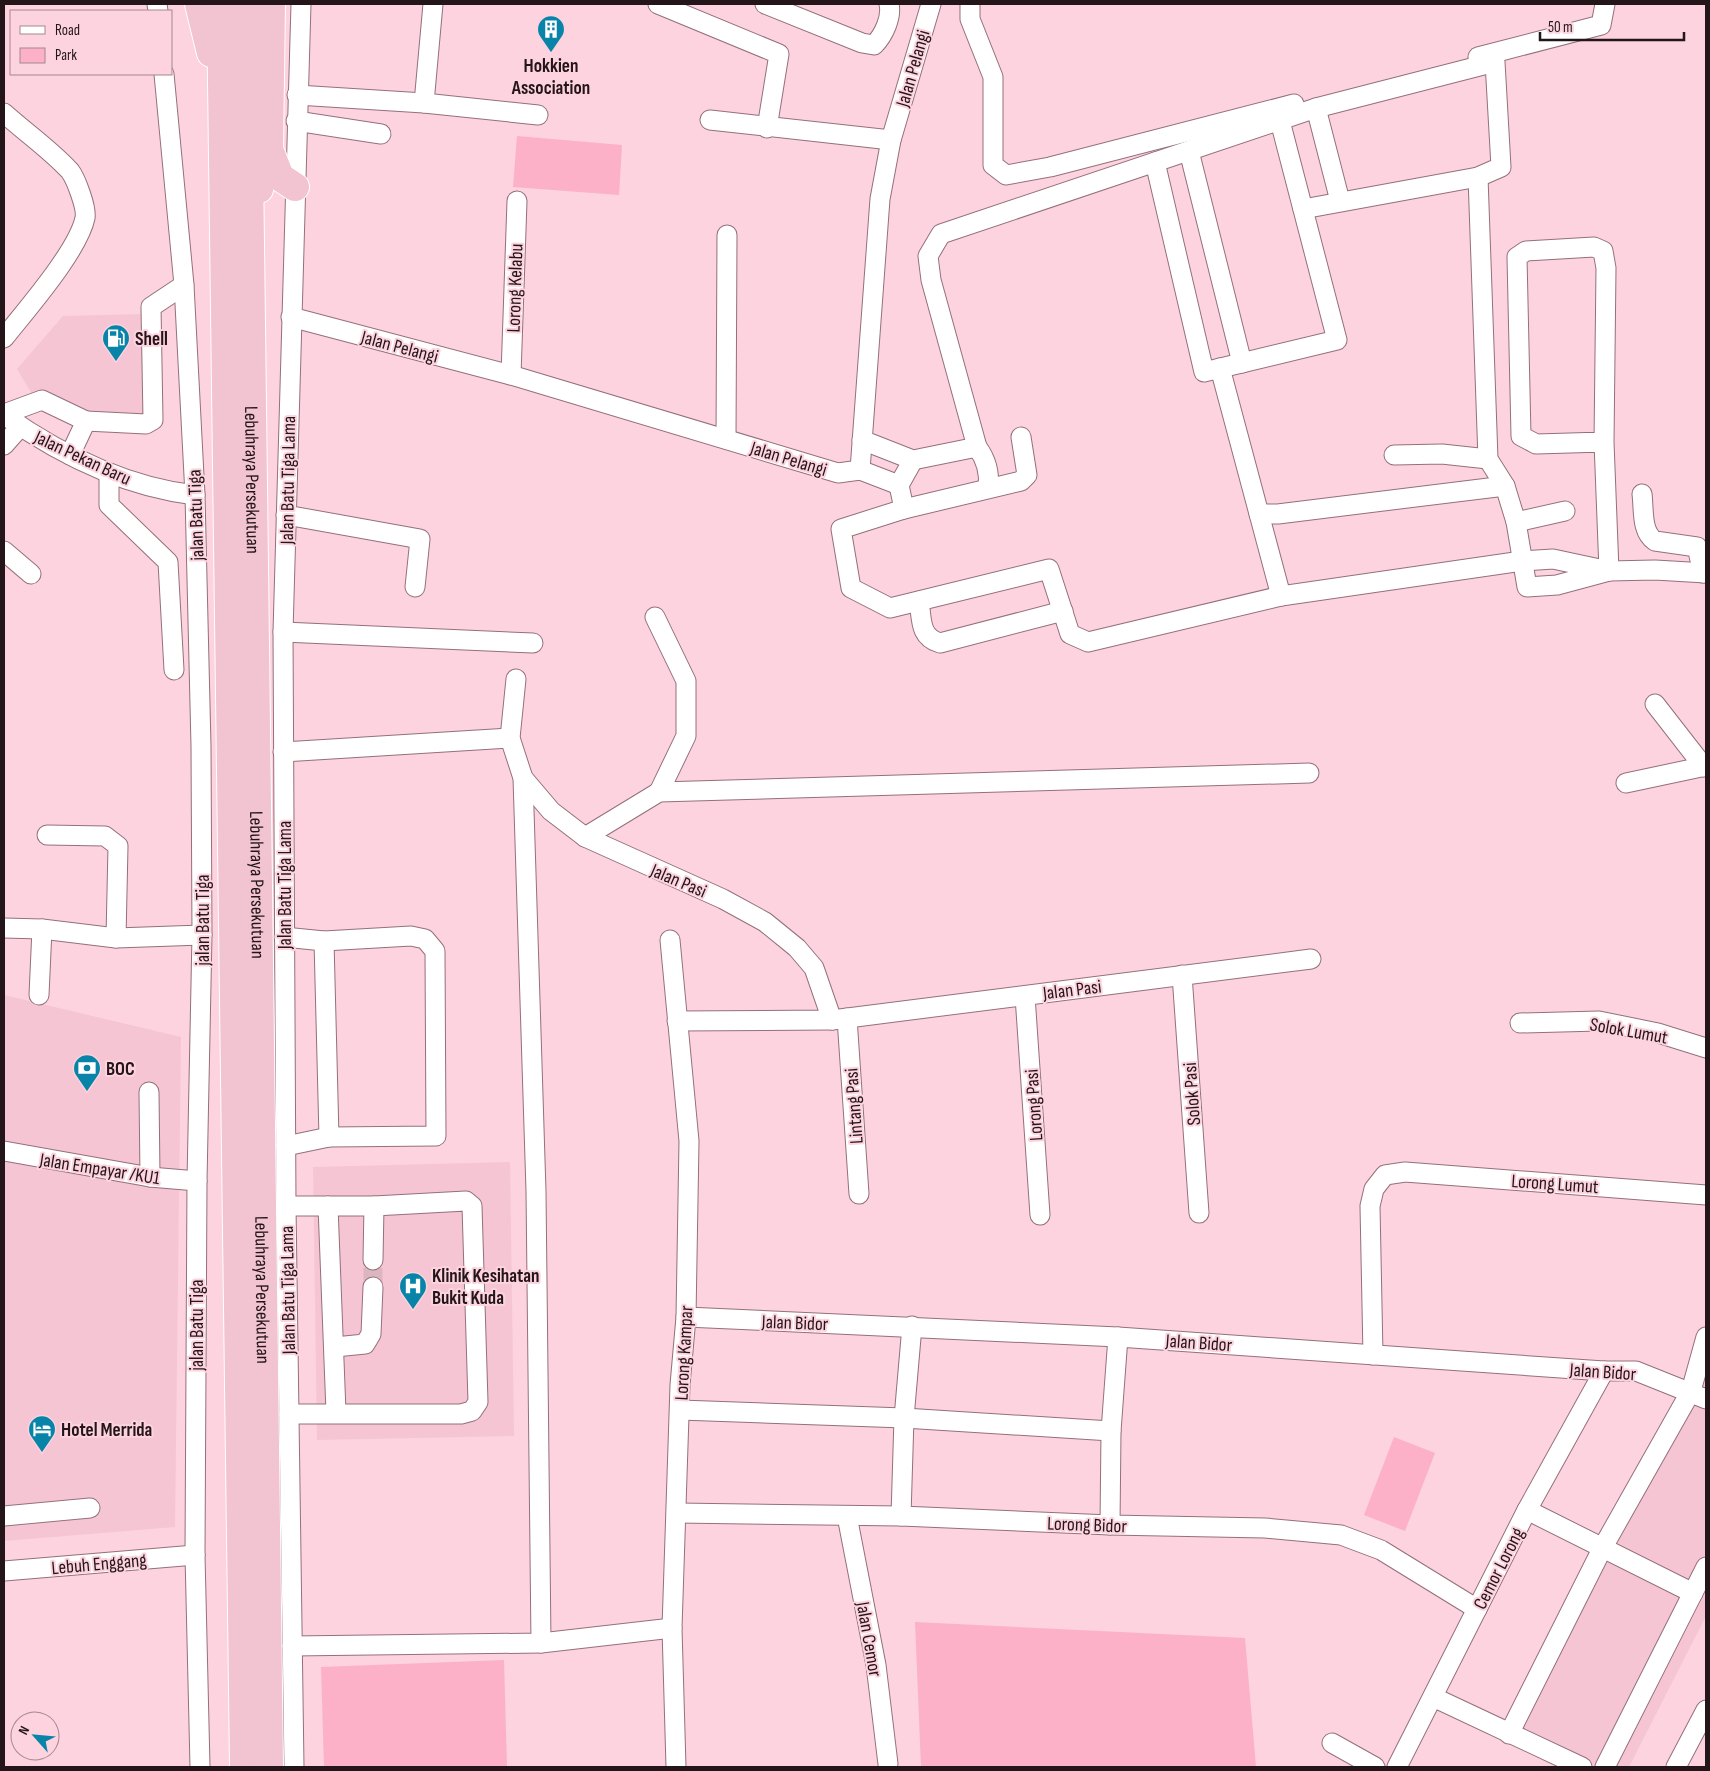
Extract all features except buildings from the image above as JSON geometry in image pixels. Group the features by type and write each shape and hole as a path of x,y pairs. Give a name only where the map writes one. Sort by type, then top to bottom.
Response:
{"highway":[{"path":"199,4 223,103"},
{"name":"Lebuhraya Persekutuan","path":"221,4 244,1767"},
{"name":"Lebuhraya Persekutuan","path":"247,4 269,1767"},
{"path":"250,231 269,149 271,4"},
{"path":"269,149 280,177 295,187"}],"street":[{"name":"Jalan Batu Tiga Lama","path":"294,1767 286,1206 283,632 296,121 301,4"},
{"path":"424,103 433,4"},
{"path":"658,4 779,54 767,128"},
{"path":"765,4 862,43 874,45 881,38 890,10 889,4"},
{"name":"Jalan Pelangi","path":"291,318 511,374 838,473 860,470 880,198 891,140 931,4"},
{"path":"970,4 970,19 993,77 993,165 1006,175 1050,167 1601,25 1605,4"},
{"path":"988,488 989,479 984,456 978,447 931,280 928,256 941,234 1316,108 1495,62 1501,168 1478,177 1303,209"},
{"name":"jalan Batu Tiga","path":"164,75 184,285 195,495 202,935 197,1181 195,1556 200,1767"},
{"path":"298,95 424,103 538,115"},
{"path":"1316,108 1340,201"},
{"path":"4,113 71,172 81,195 85,216 75,240 57,268 4,338"},
{"path":"710,120 767,128 891,140"},
{"path":"296,121 381,134"},
{"path":"1155,162 1204,372 1336,340 1280,121"},
{"path":"1189,151 1242,363"},
{"path":"1478,177 1488,459 1505,486 1516,522 1527,587 1557,585 1609,571"},
{"name":"Lorong Kelabu","path":"511,374 517,201"},
{"path":"726,439 727,235"},
{"path":"1604,442 1536,444 1521,436 1517,257 1526,251 1594,247 1603,251 1606,268 1604,442 1609,571"},
{"path":"4,415 42,400 86,421 146,424 153,420 151,307 184,285"},
{"path":"1220,368 1258,514 1282,596"},
{"name":"Jalan Pekan Baru","path":"4,415 20,427 70,455 109,473 175,492 195,495"},
{"path":"70,455 86,421"},
{"path":"4,445 20,427"},
{"path":"1022,437 1028,475 1021,481 904,509 841,529 851,588 890,608 1050,569 1070,634 1088,642 1282,596 1522,561 1553,559 1609,571 1705,573 1697,547 1656,541 1650,538 1646,531 1642,494"},
{"path":"862,440 913,460 978,447"},
{"path":"1394,455 1442,454 1488,459"},
{"path":"904,509 899,485 913,460"},
{"path":"860,470 899,485"},
{"path":"109,473 109,505 168,562 174,670"},
{"path":"1258,514 1278,514 1505,486"},
{"path":"1516,522 1565,511"},
{"path":"286,515 420,539 415,587"},
{"path":"4,550 31,574"},
{"path":"919,601 925,635 930,640 940,642 1063,611"},
{"path":"655,617 686,681 686,736 659,792"},
{"path":"283,632 533,643"},
{"path":"516,678 510,738 523,778 536,1191 540,1643"},
{"path":"1626,783 1705,767 1655,704"},
{"path":"283,752 510,738"},
{"path":"585,837 659,792 1310,773"},
{"name":"Jalan Pasi","path":"523,778 551,811 585,837 723,898 766,922 797,948 814,968 840,1019"},
{"path":"47,835 105,836 118,846 116,938"},
{"path":"4,928 42,929 116,938 202,935"},
{"path":"39,995 42,929"},
{"path":"284,938 324,941 411,936 425,939 435,951 436,1136 329,1137 286,1146"},
{"name":"Lorong Kampar","path":"670,940 689,1142 686,1317 680,1410 672,1628 676,1767"},
{"path":"324,941 329,1137"},
{"name":"Jalan Pasi","path":"677,1021 840,1019 1312,959"},
{"name":"Solok Pasi","path":"1182,975 1199,1213"},
{"name":"Lorong Pasi","path":"1025,996 1040,1215"},
{"name":"Lintang Pasi","path":"840,1019 859,1194"},
{"name":"Solok Lumut","path":"1520,1023 1599,1021 1658,1033 1706,1048"},
{"path":"149,1092 150,1177"},
{"name":"Jalan Empayar /KU1","path":"4,1151 150,1177 197,1181"},
{"name":"Lorong Lumut","path":"1373,1355 1370,1206 1374,1189 1385,1175 1405,1172 1706,1194"},
{"path":"286,1206 374,1206 466,1201 472,1206 478,1402 472,1411 461,1414 336,1412 289,1414"},
{"path":"328,1206 335,1347 336,1412"},
{"path":"373,1260 374,1206"},
{"path":"335,1347 365,1344 371,1334 372,1286"},
{"name":"Jalan Bidor","path":"686,1317 1118,1337 1604,1371 1636,1371 1699,1395"},
{"path":"901,1516 904,1418 912,1326"},
{"path":"1110,1525 1111,1431 1118,1337"},
{"path":"1509,1734 1603,1547 1699,1395 1706,1337"},
{"name":"Cemor Lorong","path":"1396,1767 1528,1510 1604,1371"},
{"path":"680,1410 904,1418 1111,1431"},
{"path":"4,1516 90,1508"},
{"path":"1528,1510 1693,1593"},
{"name":"Lorong Bidor","path":"677,1513 901,1516 1110,1525 1265,1528 1341,1535 1381,1550 1477,1609"},
{"name":"Jalan Cemor","path":"847,1516 876,1665 888,1764"},
{"name":"Lebuh Enggang","path":"4,1571 195,1556"},
{"path":"1605,1767 1706,1567"},
{"path":"292,1646 540,1643 672,1628"},
{"path":"1433,1697 1582,1767"},
{"path":"1676,1767 1706,1710"},
{"path":"1332,1743 1375,1767"}],"shaded area":[{"path":"146,314 149,429 39,406 17,369 63,316"},
{"path":"4,995 181,1037 175,1527 4,1541"},
{"name":"Klinik Kesihatan Bukit Kuda","path":"510,1162 514,1436 317,1440 313,1167"},
{"path":"1706,1366 1706,1616 1629,1767 1599,1767 1519,1730 1692,1401"}],"green space":[{"path":"517,136 622,145 619,195 513,187"},
{"path":"1394,1437 1435,1453 1405,1531 1364,1515"},
{"path":"915,1622 1245,1638 1256,1767 921,1767"},
{"path":"504,1660 507,1767 324,1767 321,1667"}],"tunnel":[{"path":"373,1260 373,1287"}],"place":[{"name":"Hokkien Association","path":"551,53"},
{"name":"Shell","path":"116,362"},
{"name":"BOC","path":"87,1092"},
{"name":"Klinik Kesihatan Bukit Kuda","path":"413,1310"},
{"name":"Hotel Merrida","path":"42,1453"}]}
